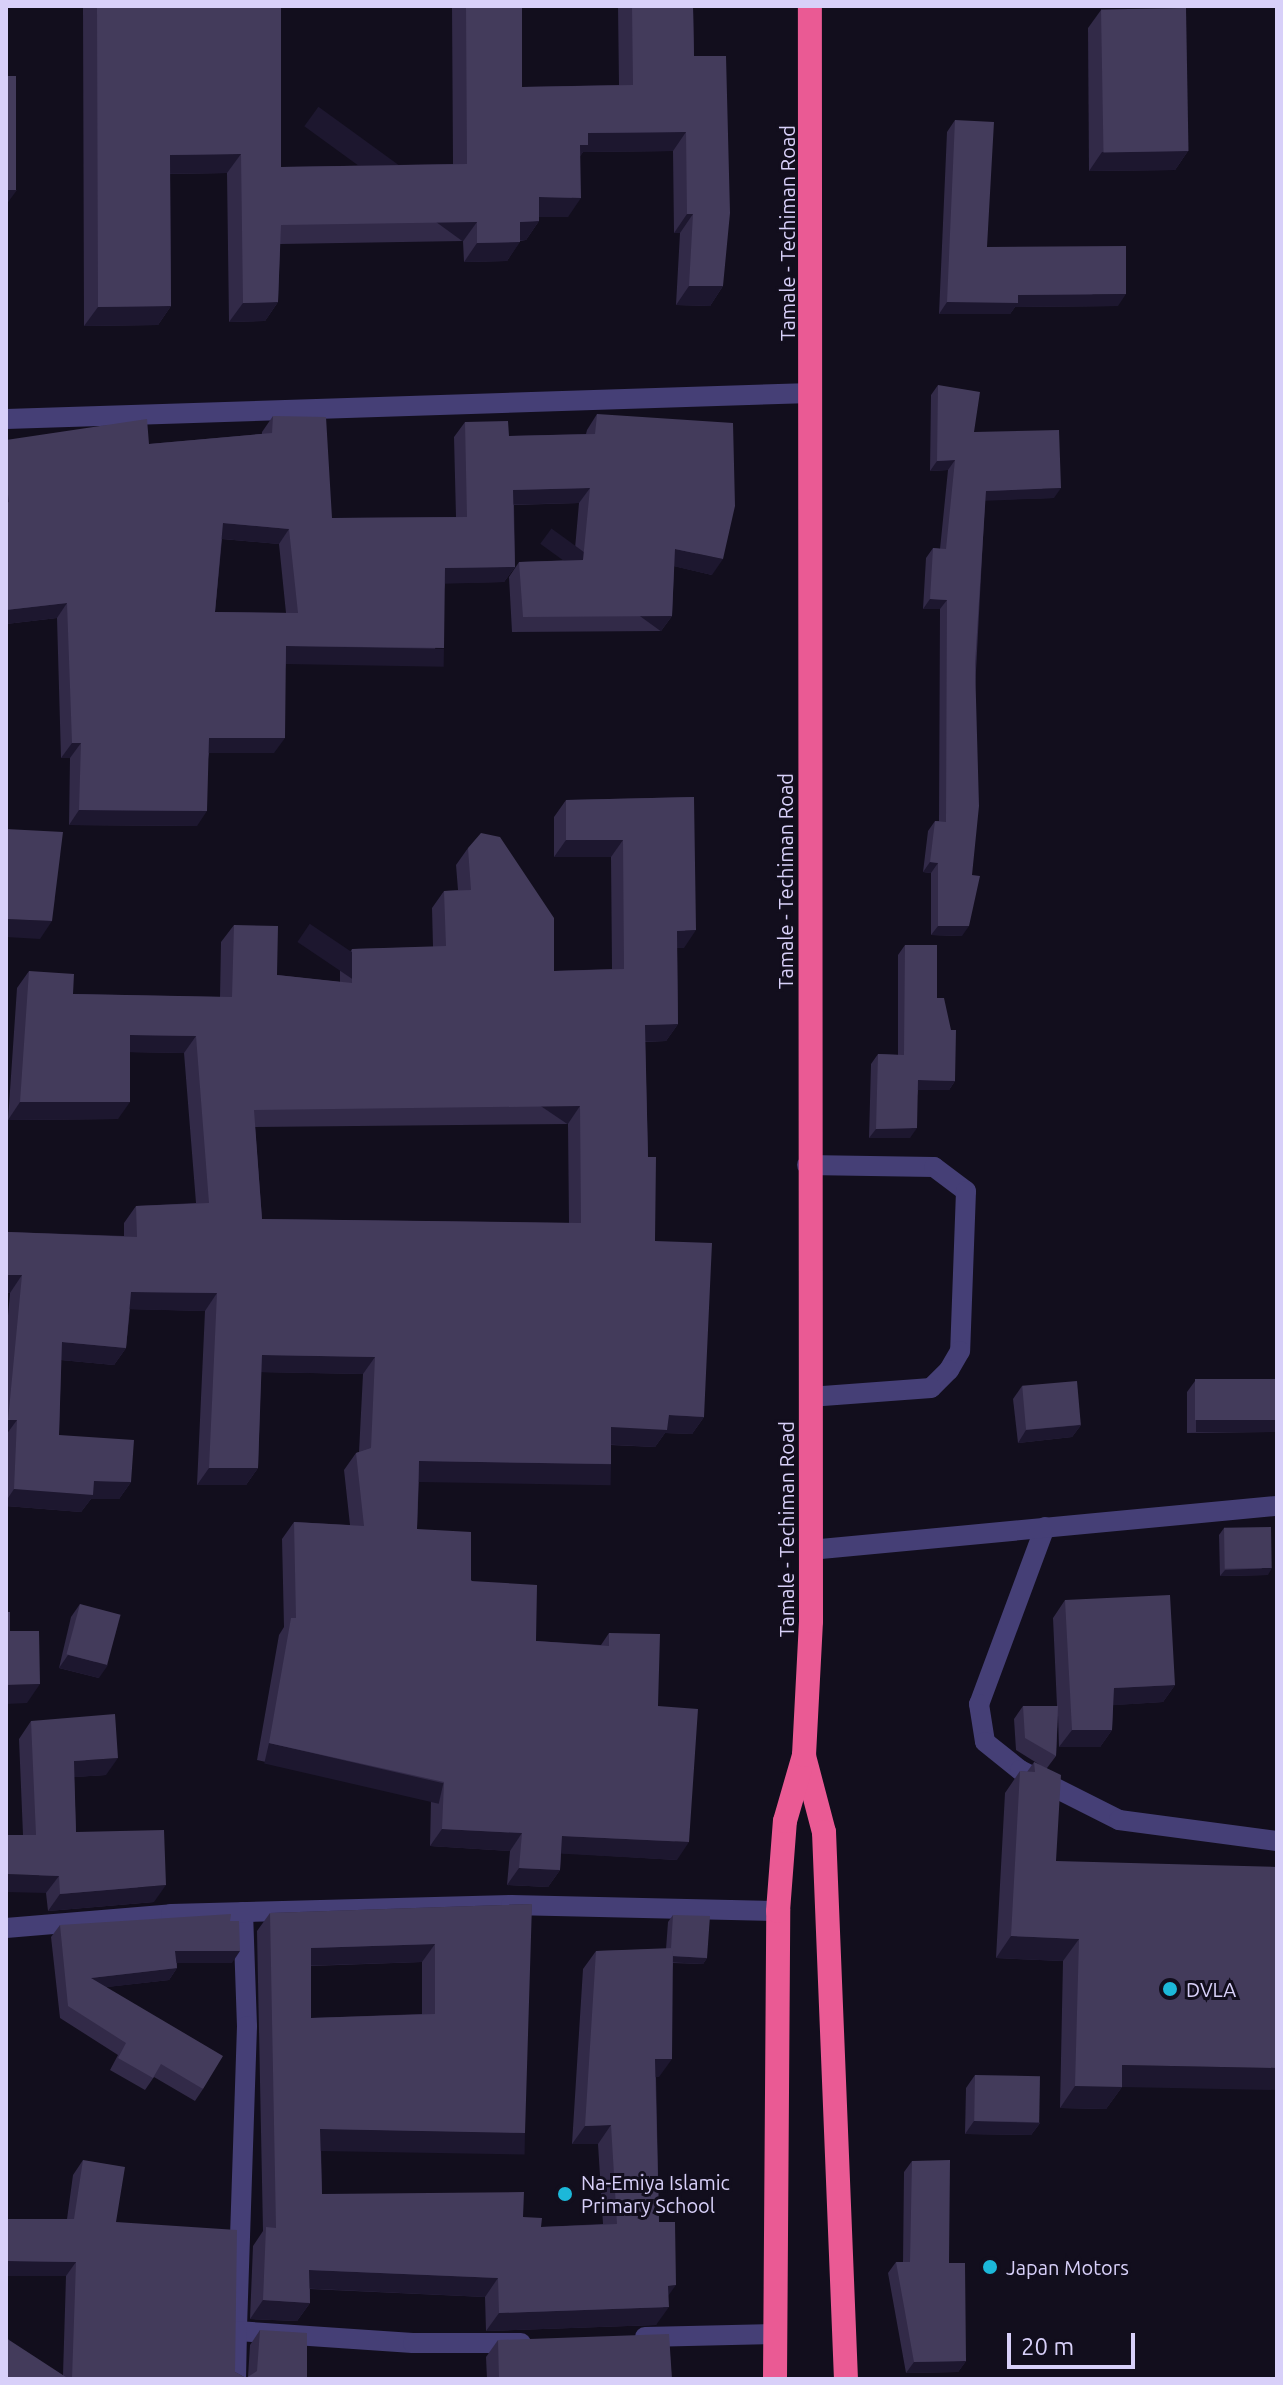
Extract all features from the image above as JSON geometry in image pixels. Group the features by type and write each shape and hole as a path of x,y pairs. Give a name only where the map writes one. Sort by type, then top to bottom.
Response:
{"highway":[{"name":"Tamale - Techiman Road","path":"804,1755 810,1550 807,1165 812,393 810,6"},
{"path":"775,2379 778,1911 785,1821 804,1755"},
{"path":"804,1755 824,1832 846,2379"}],"street":[{"path":"6,419 328,405 812,393"},
{"path":"807,1165 934,1167 966,1191 960,1351 949,1370 931,1388 809,1397"},
{"path":"810,1550 1277,1506"},
{"path":"1045,1527 979,1704 985,1742 1020,1770 1119,1820 1277,1841"},
{"path":"6,1928 243,1912 511,1905 778,1911"},
{"path":"236,2379 247,2026 243,1912"},
{"path":"237,2331 413,2343 550,2342"},
{"path":"626,2338 775,2334"}],"building":[{"path":"97,6 281,6 281,167 467,164 466,6 522,6 522,87 633,85 632,6 693,6 694,56 726,56 730,213 723,286 689,286 693,214 687,214 686,132 588,133 588,145 580,145 581,198 539,197 539,221 520,222 520,242 477,243 477,222 281,225 278,302 243,303 241,154 170,155 171,306 98,307"},
{"path":"1186,8 1188,151 1104,152 1101,9"},
{"path":"6,76 16,76 16,190 6,190"},
{"path":"955,120 994,122 987,247 1126,246 1126,294 1018,295 1018,303 947,302"},
{"path":"938,385 980,392 974,432 1059,430 1061,488 986,491 975,664 979,806 972,875 980,876 969,926 938,926 938,863 930,862 935,821 946,822 947,600 930,599 933,548 946,549 955,460 937,461"},
{"path":"597,414 733,423 735,506 723,559 675,549 672,616 523,617 519,562 583,560 590,488 513,490 515,567 445,568 444,648 286,646 285,738 209,738 207,811 79,810 81,743 72,743 67,603 6,610 6,503 9,502 6,440 147,419 149,444 272,433 273,416 326,417 332,518 467,517 465,422 508,421 509,436 595,434","holes":["223,523 289,529 298,613 215,612"]},
{"path":"694,797 696,930 677,931 678,1024 645,1025 648,1157 656,1157 655,1241 712,1243 704,1417 669,1415 667,1430 611,1427 611,1464 419,1461 417,1529 471,1532 471,1581 537,1585 536,1641 609,1646 609,1633 660,1634 658,1706 698,1709 689,1842 562,1836 560,1870 519,1868 522,1833 442,1829 444,1782 269,1743 291,1618 296,1618 294,1522 364,1526 356,1453 371,1448 375,1357 262,1355 258,1468 209,1468 217,1293 131,1292 126,1348 62,1342 59,1435 134,1440 131,1482 94,1481 93,1495 14,1489 17,1420 8,1420 22,1275 6,1275 8,1232 137,1237 136,1206 209,1203 196,1036 130,1035 130,1102 20,1102 29,971 74,974 73,994 232,997 234,925 278,926 277,975 352,983 352,949 446,946 444,891 471,890 468,848 481,833 500,837 554,918 554,971 624,969 623,840 566,840 566,800","holes":["580,1106 581,1223 262,1219 254,1110"]},
{"path":"6,829 63,832 52,921 6,919"},
{"path":"905,945 937,945 937,998 944,998 951,1030 956,1030 955,1081 918,1080 917,1128 876,1129 878,1054 904,1055"},
{"path":"1195,1379 1277,1379 1277,1420 1195,1420"},
{"path":"1077,1381 1081,1425 1026,1430 1022,1386"},
{"path":"1271,1527 1272,1568 1225,1569 1224,1528"},
{"path":"1170,1595 1175,1685 1114,1688 1112,1730 1072,1730 1065,1600"},
{"path":"80,1604 121,1615 107,1665 67,1654"},
{"path":"6,1612 10,1612 10,1631 39,1631 40,1684 6,1685"},
{"path":"1023,1706 1058,1706 1056,1756 1025,1738"},
{"path":"115,1714 118,1758 74,1761 76,1832 164,1830 166,1885 60,1894 59,1876 6,1874 6,1835 36,1835 31,1721"},
{"name":"DVLA","path":"1034,1762 1061,1775 1056,1861 1277,1867 1277,2068 1122,2065 1122,2087 1075,2086 1079,1939 1011,1936 1020,1771 1035,1772"},
{"path":"532,1904 525,2133 320,2129 322,2194 524,2192 523,2217 542,2218 541,2227 617,2224 611,2125 585,2126 596,1951 673,1948 672,2059 655,2059 659,2222 675,2222 676,2285 668,2286 669,2307 499,2313 498,2278 309,2270 310,2303 263,2300 266,2227 276,2228 270,1913","holes":["435,1944 435,2014 311,2018 311,1948"]},
{"path":"231,1914 230,1921 239,1921 240,1951 175,1951 177,1968 91,1978 223,2056 203,2089 161,2064 153,2078 118,2058 126,2043 68,2006 60,1925"},
{"path":"673,1915 710,1916 707,1958 673,1956"},
{"path":"975,2075 1040,2076 1039,2122 974,2121"},
{"path":"83,2160 125,2167 116,2222 237,2230 235,2372 246,2378 257,2371 260,2330 307,2333 307,2379 72,2379 76,2262 6,2261 6,2219 74,2219"},
{"path":"950,2160 949,2263 965,2263 966,2361 914,2362 896,2262 910,2262 912,2161"},
{"path":"669,2334 672,2379 499,2379 498,2340"},
{"path":"6,2338 69,2379 6,2379"}],"place":[{"name":"DVLA","path":"1170,1989"},
{"name":"Na-Emiya Islamic Primary School","path":"565,2194"},
{"name":"Japan Motors","path":"990,2267"}]}
